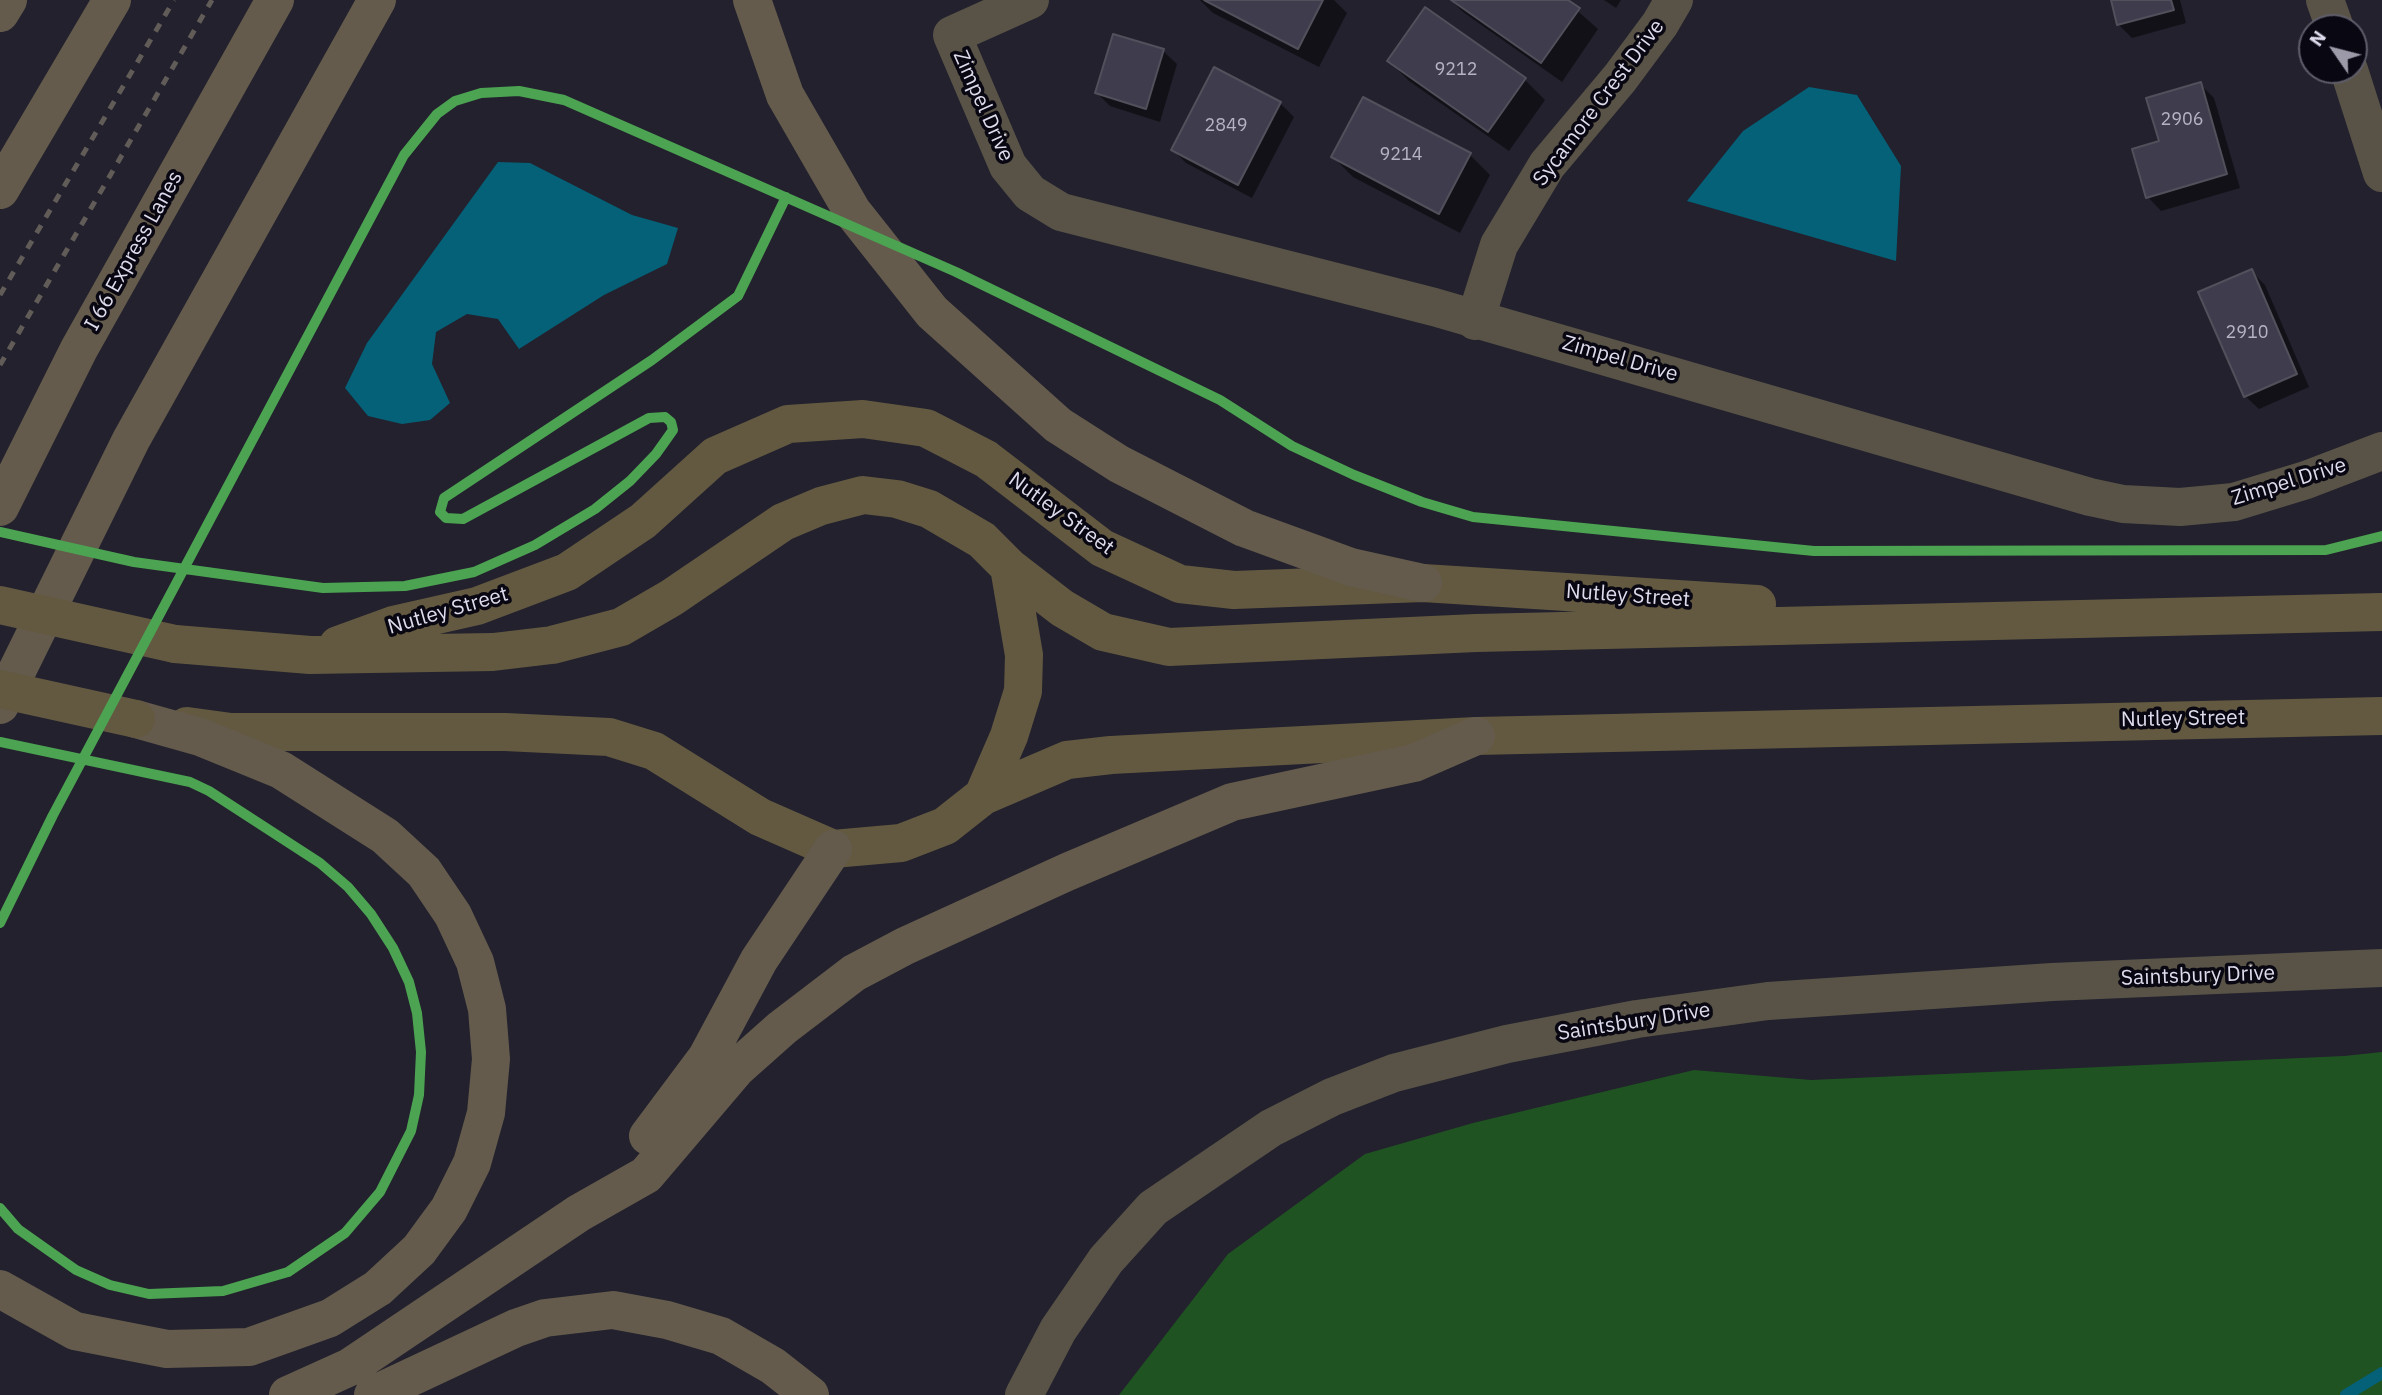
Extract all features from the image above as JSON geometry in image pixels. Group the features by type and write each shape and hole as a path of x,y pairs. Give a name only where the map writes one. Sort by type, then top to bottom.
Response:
{"highway":[{"path":"0,13 8,0"},
{"path":"0,190 112,0"},
{"name":"I 66 Express Lanes","path":"0,506 79,349 275,0"},
{"path":"0,705 131,440 377,0"},
{"path":"752,0 785,95 852,211 932,312 1058,425 1119,464 1244,528 1351,567 1423,583"},
{"path":"0,1289 75,1331 167,1349 249,1348 319,1323 378,1288 419,1250 449,1209 472,1163 485,1113 491,1059 487,1009 475,962 453,915 424,872 385,836 282,770 200,737 136,719"},
{"path":"288,1395 350,1367 579,1213 646,1175 737,1068 782,1028 854,974 895,951 1158,831 1232,802 1415,764 1476,736"},
{"path":"579,1213 639,1148 707,1057 759,960 833,849"},
{"path":"373,1395 516,1328 545,1318 613,1310 667,1320 721,1336 773,1366 810,1395"}],"main road":[{"name":"Nutley Street","path":"310,655 393,625 477,606 567,572 643,521 715,456 788,424 863,419 926,428 986,458 1102,548 1180,584 1234,590 1423,583 2003,619"},
{"name":"Nutley Street","path":"0,605 175,644 310,655 493,652 552,645 621,627 671,598 783,522 821,506 863,495 897,499 929,509 982,540 1009,567 1062,608 1103,632 1169,648 1476,634 2003,619 2382,612"},
{"path":"984,796 1009,736 1023,691 1024,655 1009,567"},
{"name":"Nutley Street","path":"0,689 136,719 231,732 505,732 609,737 654,751 760,817 833,849 901,843 945,825 984,796 1067,760 1078,759 1476,736 2382,716"}],"street":[{"name":"Zimpel Drive","path":"1030,0 952,36 1007,166 1030,193 1061,212 1657,369 2090,497 2123,504 2180,507 2234,502 2306,480 2382,451"},
{"name":"Sycamore Crest Drive","path":"1475,321 1499,245 1547,165 1628,67 1674,0"},
{"path":"2353,84 2382,173"},
{"name":"Saintsbury Drive","path":"1024,1395 1058,1330 1106,1260 1153,1208 1271,1128 1332,1097 1394,1073 1507,1044 1637,1019 1768,1001 2052,982 2382,968"}],"green space":[{"path":"2382,1052 2382,1395 1119,1395 1228,1254 1365,1154 1473,1123 1694,1070 1811,1080 2344,1056"}],"water":[{"path":"1809,87 1857,95 1901,166 1896,261 1687,201 1743,131"},
{"path":"498,162 530,163 632,215 678,228 667,264 604,295 519,349 498,319 467,314 436,332 432,364 450,403 430,420 402,424 368,416 345,388 367,343"}],"building":[{"path":"1204,0 1323,0 1298,49"},
{"path":"1451,0 1568,0 1580,8 1541,63"},
{"path":"2111,0 2171,0 2174,10 2117,25"},
{"path":"1425,7 1526,78 1488,132 1387,61"},
{"path":"1113,34 1164,49 1146,109 1095,93"},
{"path":"1214,67 1281,102 1238,185 1171,150"},
{"path":"2201,82 2227,174 2146,198 2132,149 2159,141 2146,98"},
{"path":"1363,97 1471,153 1439,214 1331,157"},
{"path":"2252,269 2297,374 2244,397 2198,292"}],"waterway":[{"path":"2346,1395 2382,1373"}],"railway":[{"path":"0,295 174,0"},
{"path":"0,365 212,0"}],"cycle path":[{"path":"0,923 53,815 404,155 437,114 455,101 481,93 519,91 564,100 956,272 1220,400 1292,446 1354,475 1422,502 1473,517 1814,551 2326,550 2382,536"},
{"path":"0,532 134,562 323,588 405,586 474,572 535,545 595,509 630,481 656,454 673,430 671,422 665,417 649,418 463,519 446,518 440,512 444,498 652,360 738,296 786,197"},
{"path":"0,742 190,782 209,791 320,863 348,887 371,914 393,948 409,982 417,1013 421,1052 419,1095 411,1131 380,1192 345,1233 288,1272 223,1291 149,1294 110,1285 76,1270 18,1229 0,1208"}]}
